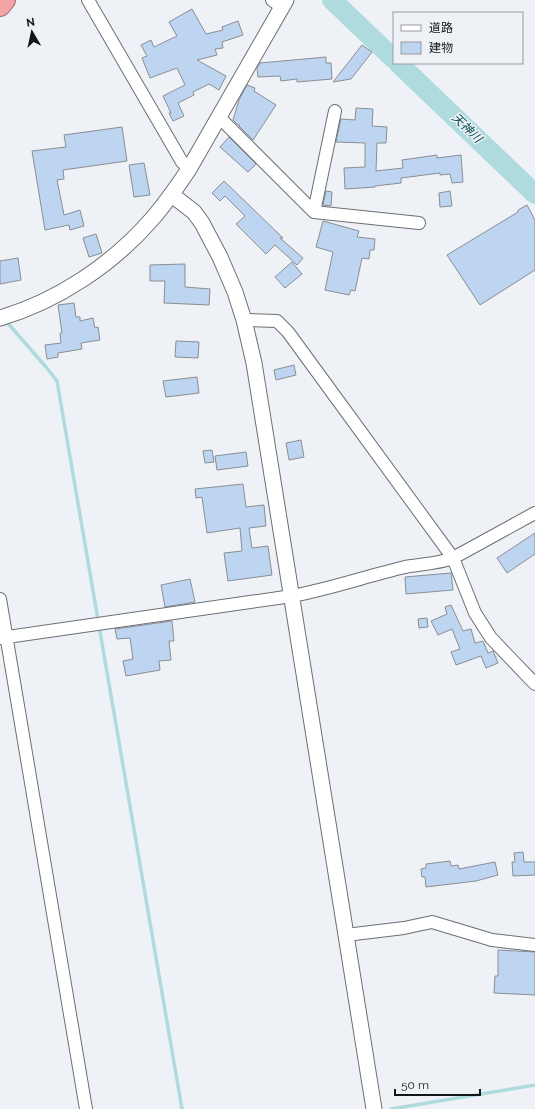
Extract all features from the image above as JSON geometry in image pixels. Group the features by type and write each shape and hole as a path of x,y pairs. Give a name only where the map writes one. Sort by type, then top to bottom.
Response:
{"highway":[{"path":"0,6 5,0"}],"street":[{"path":"88,0 182,162 189,169"},
{"path":"0,318 38,303 68,288 92,273 118,253 153,219 172,195 189,169 219,117 280,2"},
{"path":"314,212 334,111"},
{"path":"219,117 314,212 419,223"},
{"path":"172,195 194,212 202,223 220,257 235,292 244,320 254,363 374,1109"},
{"path":"244,320 277,321 288,332 453,558 475,614 491,638 535,684"},
{"path":"3,637 292,596 317,591 405,567 442,562 453,558 535,513"},
{"path":"0,599 3,637 86,1109"},
{"path":"346,935 404,928 432,922 492,940 535,945"}],"building":[{"path":"192,9 206,34 223,30 222,27 238,21 243,35 222,42 223,48 215,49 217,55 197,60 226,76 219,90 209,84 193,92 194,95 178,103 184,116 173,121 163,96 185,85 177,68 150,78 142,58 147,56 141,45 151,40 154,47 177,36 169,22"},
{"path":"362,45 372,52 351,79 333,82"},
{"path":"326,57 326,63 331,63 332,79 297,82 297,79 281,81 280,76 258,77 257,68 260,63"},
{"path":"247,85 255,88 254,91 276,105 253,140 239,126 240,125 233,120 239,100"},
{"path":"356,108 373,109 372,126 387,127 386,143 377,143 376,171 403,168 402,160 437,155 437,158 461,155 463,182 452,183 450,174 440,175 440,173 401,178 401,183 375,187 345,189 344,168 365,167 365,143 336,142 341,119 355,120"},
{"path":"122,127 127,161 63,170 64,179 57,180 64,215 80,210 84,226 70,230 69,225 45,230 32,151 66,147 64,135"},
{"path":"229,137 256,164 248,172 220,147"},
{"path":"144,163 150,195 134,197 129,165"},
{"path":"224,181 283,238 280,238 303,258 297,265 275,245 266,254 236,224 245,216 225,196 220,201 212,193"},
{"path":"326,191 332,192 331,206 323,205"},
{"path":"450,191 452,206 440,207 439,193"},
{"path":"527,205 535,220 535,270 480,305 447,255"},
{"path":"323,221 359,231 357,237 375,239 374,250 370,250 369,259 362,258 355,291 351,290 349,295 325,290 333,252 316,247"},
{"path":"96,234 102,253 89,257 83,238"},
{"path":"18,258 21,280 0,284 0,261"},
{"path":"292,262 302,274 285,288 275,277"},
{"path":"185,264 185,287 210,289 209,305 164,303 165,281 150,281 150,265"},
{"path":"74,303 76,317 80,317 80,321 93,318 95,328 98,327 100,340 81,343 82,349 58,353 58,357 47,359 45,345 61,343 60,333 62,333 58,305"},
{"path":"176,341 199,342 198,358 175,357"},
{"path":"294,365 296,375 276,380 274,370"},
{"path":"197,377 199,393 166,397 163,381"},
{"path":"301,440 304,457 289,460 286,443"},
{"path":"212,450 214,462 205,463 203,451"},
{"path":"246,452 248,466 217,470 215,456"},
{"path":"243,484 246,507 264,505 266,526 249,528 252,548 268,546 272,575 228,581 224,553 242,551 240,528 207,533 202,497 196,498 195,489"},
{"path":"535,533 535,554 507,573 497,558"},
{"path":"451,573 453,590 406,594 405,577"},
{"path":"190,579 195,602 165,607 161,585"},
{"path":"451,605 463,631 471,629 475,643 483,641 488,653 493,651 498,663 486,668 481,656 456,665 451,652 460,649 452,629 438,635 431,621 447,614 445,607"},
{"path":"427,618 428,627 419,628 418,619"},
{"path":"172,621 174,641 169,641 171,660 159,661 160,670 126,676 123,661 133,659 130,638 117,639 115,629"},
{"path":"523,852 524,862 535,862 535,875 513,876 512,862 515,862 514,853"},
{"path":"450,861 451,866 458,865 459,869 495,862 498,875 476,881 426,887 425,877 422,877 421,869 426,868 426,864"},
{"path":"498,950 535,952 535,995 494,993 495,976 498,976"}],"waterway":[{"name":"天神川","path":"332,0 393,58"},
{"name":"天神川","path":"399,64 535,194"},
{"path":"5,320 57,381 182,1109"},
{"path":"391,1109 535,1085"}]}
